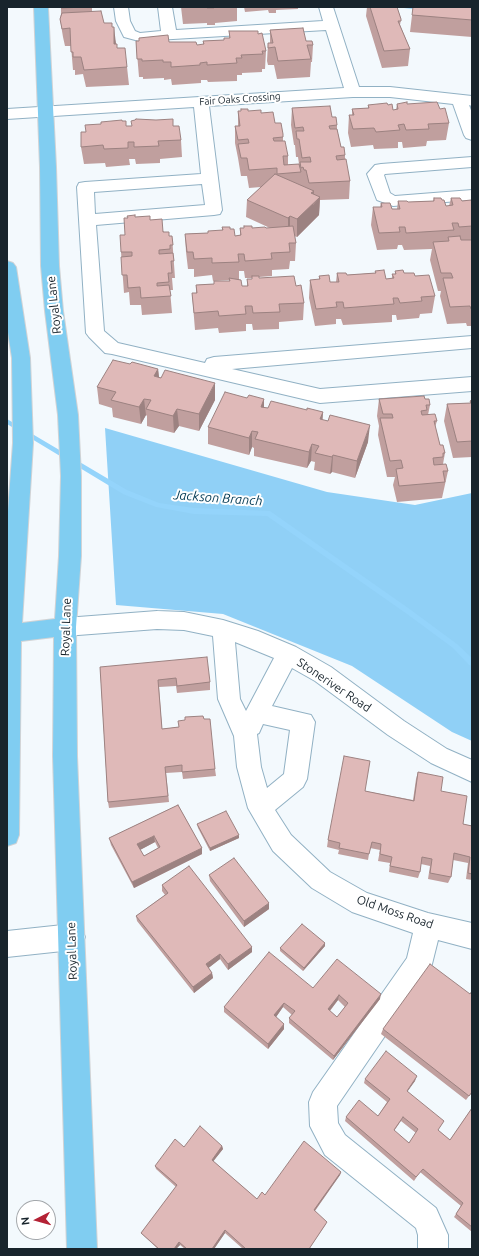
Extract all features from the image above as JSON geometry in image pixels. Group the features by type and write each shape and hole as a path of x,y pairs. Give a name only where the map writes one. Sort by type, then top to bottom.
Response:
{"main road":[{"name":"Royal Lane","path":"40,7 44,112 48,167 50,266 68,416 71,468 70,556 65,627 66,756 82,1249"},
{"path":"7,267 20,358 24,443 8,634 7,835"},
{"path":"8,634 65,627"}],"street":[{"path":"121,7 123,21 129,34 139,37 332,25"},
{"path":"164,7 169,36"},
{"path":"326,7 353,92"},
{"name":"Fair Oaks Crossing","path":"7,114 353,92 390,92 465,100"},
{"path":"465,100 472,135"},
{"path":"87,220 214,210 201,102"},
{"path":"472,162 381,169 375,174 383,196 393,201 472,195"},
{"path":"210,178 85,187 95,333 112,348 320,396 472,384"},
{"path":"195,366 472,342"},
{"name":"Stoneriver Road","path":"65,627 157,620 184,621 223,629 288,654 323,674 396,728 433,752 472,771"},
{"name":"Old Moss Road","path":"223,629 229,699 246,736 249,767 260,808 282,843 321,880 361,903 428,925 472,936"},
{"path":"246,736 288,654"},
{"path":"257,713 303,722 295,779 260,808"},
{"path":"428,925 419,964 322,1102 324,1126 335,1145 426,1218 433,1236 433,1249"},
{"path":"7,944 72,937"}],"shaded area":[{"path":"105,428 327,492 415,505 472,493 472,741 452,732 352,666 223,614 116,605"}],"building":[{"path":"61,7 86,7 61,8"},
{"path":"370,7 397,7 401,19 401,21 398,21 410,49 384,51"},
{"path":"413,7 472,7 472,20 412,15"},
{"path":"101,11 104,23 112,23 112,27 114,27 114,44 117,44 117,48 125,48 127,67 84,70 81,57 73,57 73,52 71,52 70,28 62,29 60,19 62,13"},
{"path":"303,28 306,41 312,41 313,45 307,45 311,59 278,61 275,47 268,48 268,43 273,43 270,30"},
{"path":"229,31 258,31 258,34 262,33 266,51 262,51 263,54 241,55 242,58 236,58 237,63 207,65 207,62 200,63 200,65 171,67 171,62 163,62 163,60 142,61 142,59 137,59 136,41 139,41 139,38 168,35 169,42 196,42 197,45 204,44 203,41 224,40 224,38 230,38"},
{"path":"407,102 407,104 437,102 440,109 445,108 449,123 428,124 429,129 406,130 404,124 398,125 400,130 376,132 374,128 353,129 349,115 354,115 352,109 369,108 368,105 387,103 388,105 392,104 393,110 398,109 397,104"},
{"path":"330,106 332,117 336,117 337,125 329,126 330,129 337,129 341,147 344,147 345,155 336,156 337,160 346,159 350,181 309,183 306,170 304,170 303,167 301,168 300,162 311,162 310,157 302,158 296,131 304,131 303,127 295,128 292,108"},
{"path":"241,109 248,109 248,111 261,110 261,113 273,112 275,123 281,123 283,134 283,137 273,138 274,141 285,141 288,156 283,156 284,165 299,164 301,172 277,174 277,168 249,170 247,158 241,158 238,144 249,143 248,139 238,140 235,126 240,126 238,111 241,111"},
{"path":"136,119 173,119 173,126 179,126 181,140 158,141 159,146 134,147 134,142 128,142 128,148 104,149 103,145 81,147 81,132 86,132 85,125 122,120 126,121 126,126 132,126 131,121"},
{"path":"275,174 314,191 311,193 320,197 297,219 290,216 288,218 247,200"},
{"path":"434,198 441,198 444,200 446,206 453,205 451,198 460,198 462,201 471,200 472,226 459,227 458,223 452,223 454,230 406,233 405,227 399,227 400,232 379,233 373,207 382,207 381,203 390,203 392,209 400,209 398,201 434,201"},
{"path":"135,215 135,217 150,216 150,220 162,219 163,232 169,232 169,236 172,236 173,245 170,245 170,249 159,250 159,254 173,253 174,261 171,261 172,273 168,273 169,282 157,283 157,286 169,285 171,296 141,298 140,287 128,288 127,275 122,275 121,257 132,256 132,252 121,252 120,235 125,235 124,218"},
{"path":"244,226 252,226 252,228 266,228 293,226 296,243 289,243 290,252 271,253 272,259 245,261 244,254 238,254 239,262 212,263 212,258 194,259 193,252 187,252 185,234 208,233 208,231 223,230 222,227 230,227 230,229 234,229 235,236 241,235 240,228 244,228"},
{"path":"460,236 461,240 472,240 472,309 470,306 450,307 443,278 453,278 451,273 441,273 433,242 449,241 448,237"},
{"path":"384,270 386,279 394,278 392,274 396,274 395,271 403,270 404,273 414,273 415,276 429,275 435,296 421,297 422,301 400,303 398,298 393,298 394,304 344,308 343,302 336,302 337,307 316,309 310,280 320,279 319,276 329,275 330,282 339,282 337,273 346,273 347,275 376,273 375,271"},
{"path":"252,276 259,276 259,278 294,276 296,286 301,285 304,303 279,304 280,312 253,313 252,306 245,306 246,314 219,316 218,311 194,313 192,293 197,293 196,285 214,284 214,281 230,281 229,278 241,280 242,286 248,286 247,279 252,279"},
{"path":"113,360 130,364 132,362 158,369 154,376 161,378 165,370 215,383 199,414 177,409 173,416 146,409 151,400 144,399 139,407 111,400 116,392 97,387"},
{"path":"225,392 247,398 249,395 264,399 261,407 268,408 271,401 307,410 307,408 323,412 320,419 328,421 330,415 370,425 357,461 333,455 332,457 315,453 319,446 312,444 309,452 255,439 258,432 252,431 249,438 208,427"},
{"path":"424,396 425,399 429,399 430,405 426,405 427,410 421,411 422,415 435,414 437,421 434,421 440,445 443,445 445,453 443,453 443,457 433,458 434,465 446,464 448,471 443,471 445,482 399,486 396,469 403,468 401,460 390,461 380,418 393,418 392,414 383,414 379,399"},
{"path":"472,400 472,441 457,442 447,404 471,403 470,401"},
{"path":"207,657 210,682 177,686 176,678 158,680 162,729 179,727 178,721 185,720 185,717 203,716 204,719 210,719 215,769 182,772 182,765 165,767 168,796 108,802 100,667"},
{"path":"344,756 370,761 365,791 414,801 418,772 443,777 441,791 467,796 463,824 472,826 472,874 468,873 470,857 454,853 451,877 430,873 432,859 422,857 420,872 390,866 392,857 380,854 381,844 372,842 369,854 339,848 340,843 328,840"},
{"path":"178,805 202,848 132,882 109,838","holes":["154,836 160,847 144,856 137,844"]},
{"path":"226,811 239,835 210,848 197,824"},
{"path":"234,858 269,903 244,921 209,875"},
{"path":"189,866 252,947 228,964 220,954 206,964 212,973 193,987 136,916 168,893 162,885"},
{"path":"302,924 325,943 304,968 280,948"},
{"path":"269,952 313,988 337,959 381,994 334,1056 289,1018 295,1011 284,1003 274,1015 284,1024 268,1044 224,1007","holes":["339,995 348,1003 337,1017 328,1009"]},
{"path":"430,964 470,994 472,991 472,1092 469,1096 383,1029"},
{"path":"386,1051 417,1076 407,1091 444,1121 438,1130 450,1140 472,1108 472,1227 456,1214 463,1203 423,1169 416,1177 346,1117 359,1100 378,1116 390,1099 365,1079","holes":["403,1117 418,1129 409,1143 394,1130"]},
{"path":"200,1126 222,1146 212,1160 257,1199 262,1192 265,1195 304,1141 341,1172 314,1210 327,1222 309,1249 246,1249 225,1230 212,1249 187,1249 179,1242 174,1249 159,1249 141,1233 177,1185 155,1166 175,1139 184,1147"}],"waterway":[{"path":"404,7 422,9"},
{"name":"Jackson Branch","path":"7,421 125,492 158,505 194,511 268,513 409,612 455,646 472,663"}]}
